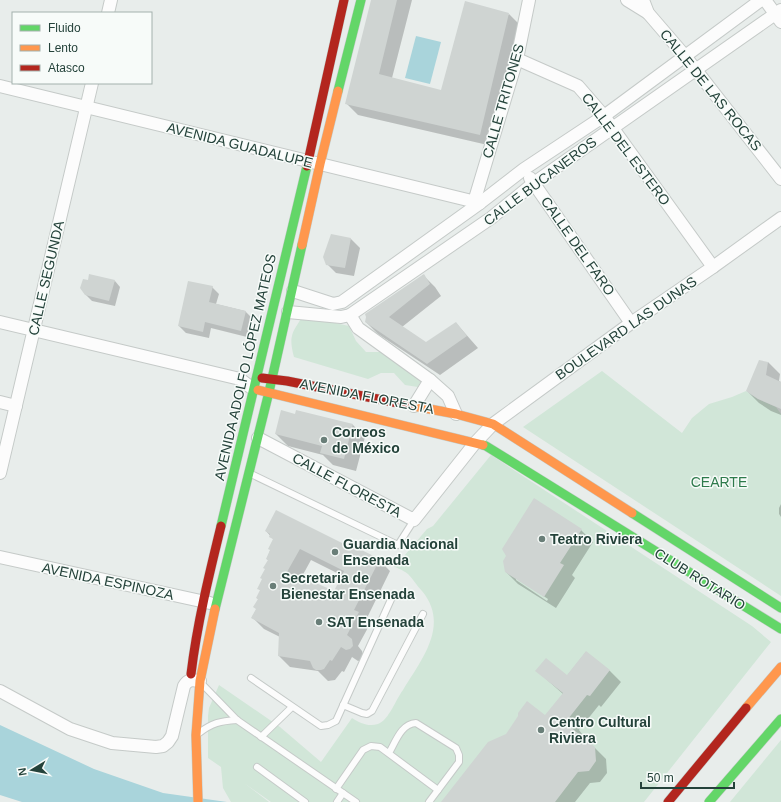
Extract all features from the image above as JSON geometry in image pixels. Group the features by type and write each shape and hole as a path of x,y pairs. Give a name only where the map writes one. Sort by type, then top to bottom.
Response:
{"main road":[{"name":"AVENIDA ADOLFO LÓPEZ MATEOS","path":"186,716 249,474 293,291 314,163 344,0"},
{"name":"AVENIDA ADOLFO LÓPEZ MATEOS","path":"195,680 195,641 203,601 255,383 314,163 361,0"},
{"name":"AVENIDA FLORESTA","path":"255,383 272,379 456,414 493,424"},
{"name":"AVENIDA FLORESTA","path":"255,383 269,392 475,443"},
{"name":"CLUB ROTARIO","path":"493,424 781,608"},
{"name":"CLUB ROTARIO","path":"475,443 486,446 781,629"},
{"path":"668,802 781,667"},
{"path":"195,680 198,802"},
{"path":"709,802 781,719"}],"street":[{"path":"108,12 111,0"},
{"name":"CALLE TRITONES","path":"477,203 517,59 529,0"},
{"path":"627,0 648,13"},
{"name":"CALLE DE LAS ROCAS","path":"643,0 648,13 685,56 781,179"},
{"name":"CALLE BUCANEROS","path":"293,291 333,304 342,302 524,169 604,116 761,0"},
{"path":"766,0 779,15"},
{"name":"CALLE BUCANEROS","path":"350,315 490,218 534,183 612,128 779,15"},
{"name":"CALLE DEL ESTERO","path":"517,59 578,86 604,116 713,267"},
{"name":"CALLE SEGUNDA","path":"0,474 92,84"},
{"name":"AVENIDA GUADALUPE","path":"0,86 477,203"},
{"name":"CALLE DEL FARO","path":"524,169 631,323"},
{"path":"477,203 490,218"},
{"name":"BOULEVARD LAS DUNAS","path":"475,443 493,424 631,323 781,218"},
{"path":"288,312 341,317 350,315 358,328 430,380 448,396 456,414"},
{"name":"AVENIDA FLORESTA","path":"0,322 255,383"},
{"path":"414,406 430,380"},
{"path":"0,402 16,406"},
{"name":"CALLE FLORESTA","path":"258,438 414,520 475,443"},
{"name":"AVENIDA ESPINOZA","path":"0,557 216,604"},
{"path":"0,691 70,729 112,743 156,747 163,746 172,736 184,686 187,681 195,680"}],"lane":[{"path":"249,474 398,545 414,520"},
{"path":"251,678 321,726 328,725 336,721 393,595"},
{"path":"343,705 362,713 367,714 372,711 423,614"},
{"path":"195,680 237,720 356,802"},
{"path":"261,737 292,707"},
{"path":"196,735 209,725 220,721 237,720"},
{"path":"389,753 403,729 416,723 456,748 459,755 459,762 429,802"},
{"path":"336,788 363,750 371,746 380,747 438,790"},
{"path":"257,767 304,802"},
{"path":"336,802 343,793"}],"green space":[{"path":"303,316 349,326 356,341 366,352 382,352 422,379 418,387 405,385 394,373 381,373 368,379 294,357 291,340 292,335"},
{"name":"CEARTE","path":"602,371 682,433 692,418 709,404 746,391 758,399 776,407 781,414 781,596 523,427"},
{"path":"491,455 752,626 771,642 644,802 271,802 244,783 269,802 231,802 223,788 221,767 208,758 209,708 219,685 280,727 321,762 352,718 367,725 374,725 382,722 389,714 425,654 430,642 434,616 430,604 422,591 408,574 389,564 392,561 399,562 427,529 433,526"},
{"path":"781,740 781,802 730,802"}],"water":[{"path":"416,36 441,42 430,84 405,78"},
{"path":"0,725 94,769 163,793 227,802 22,802 0,795"}],"building":[{"path":"371,0 397,0 379,74 441,90 465,1 509,13 480,135 345,104"},
{"path":"331,234 351,238 345,268 326,265 323,257"},
{"path":"89,274 115,280 109,301 85,295 80,288 83,279 88,280"},
{"path":"424,274 430,284 389,317 426,342 456,322 467,336 427,364 365,322 365,314"},
{"path":"188,281 213,286 209,302 246,311 241,331 205,322 203,332 178,326"},
{"path":"759,360 768,362 766,375 781,382 781,409 758,399 746,391"},
{"name":"Correos de México","path":"281,410 295,414 296,410 353,424 344,459 320,453 322,446 275,434"},
{"name":"Teatro Riviera","path":"534,498 582,529 560,563 564,565 544,597 505,572 503,561 506,556 502,549"},
{"path":"276,510 344,544 345,542 380,559 354,610 359,612 347,635 352,639 353,646 346,650 341,647 332,661 330,660 324,669 316,670 313,668 310,661 278,656 279,633 251,618 256,609 253,607 258,599 256,598 260,590 257,589 262,579 260,578 265,569 263,568 268,560 266,559 270,550 268,549 273,539 269,537 270,534 265,531","holes":["300,549 344,571 334,591 307,579 305,582 287,572"]},
{"name":"Centro Cultural Riviera","path":"586,651 610,670 590,696 587,695 568,719 572,722 569,726 595,747 596,761 589,771 578,772 555,802 441,802 488,742 506,734 527,701 545,715 563,693 535,671 546,658 567,675"}],"traffic: fast":[{"path":"338,91 361,0"},
{"path":"221,526 307,166"},
{"path":"215,609 269,392 302,245"},
{"path":"483,445 781,629"},
{"path":"632,513 781,608"},
{"path":"709,802 781,719"}],"traffic: slow":[{"path":"302,245 338,91"},
{"path":"258,390 483,445"},
{"path":"408,405 456,414 493,424 632,513"},
{"path":"198,802 196,735 200,681 215,609"},
{"path":"746,708 781,667"}],"traffic: jam":[{"path":"307,166 344,0"},
{"path":"262,378 287,381 408,405"},
{"path":"191,674 200,618 221,526"},
{"path":"668,802 746,708"}],"place":[{"name":"Correos de México","path":"324,440"},
{"name":"Teatro Riviera","path":"542,539"},
{"name":"Guardia Nacional Ensenada","path":"335,552"},
{"name":"Secretaria de Bienestar Ensenada","path":"273,586"},
{"name":"SAT Ensenada","path":"319,622"},
{"name":"Centro Cultural Riviera","path":"541,730"}]}
